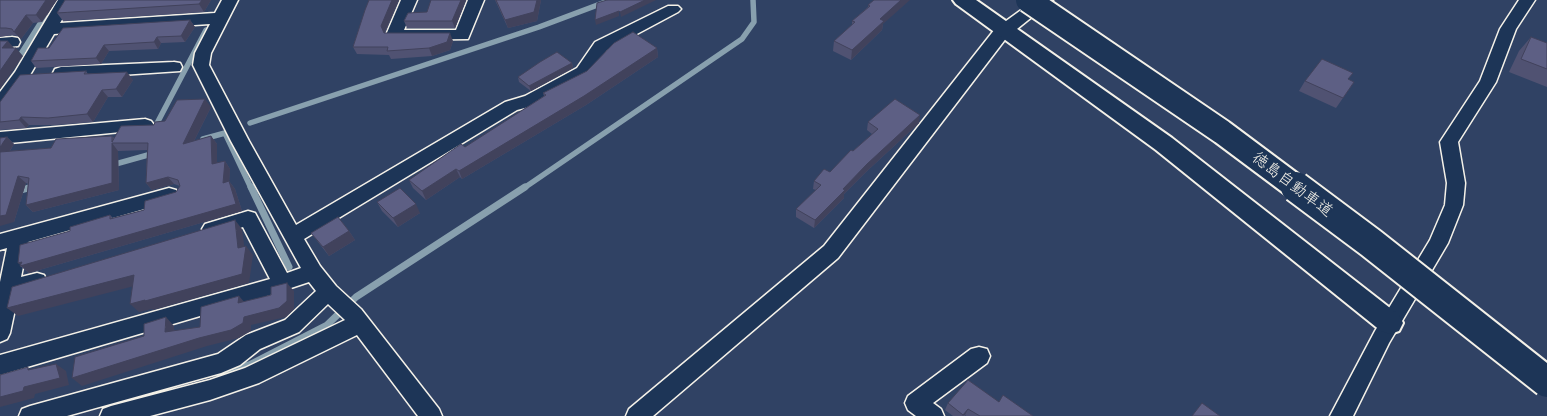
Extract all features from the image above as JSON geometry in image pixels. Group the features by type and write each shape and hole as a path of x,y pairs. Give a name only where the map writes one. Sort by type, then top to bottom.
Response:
{"highway":[{"name":"徳島自動車道","path":"1028,0 1222,132 1371,244 1547,382"}],"street":[{"path":"0,104 21,76 66,0"},
{"path":"230,0 204,53 201,65 240,141 313,272 345,307 431,416"},
{"path":"409,0 394,35 462,35 476,0"},
{"path":"962,0 1164,144 1390,323"},
{"path":"637,416 831,252 1005,30 1045,0"},
{"path":"1341,416 1390,323 1438,243 1454,205 1456,183 1449,142 1488,82 1508,29 1527,0"},
{"path":"293,236 511,106 530,101 583,72 601,46 673,10"},
{"path":"49,29 221,18"},
{"path":"21,76 174,67"},
{"path":"0,138 145,125"},
{"path":"0,333 9,289 10,240 175,193"},
{"path":"193,234 248,218 282,283"},
{"path":"0,365 282,283 313,272"},
{"path":"9,289 55,276"},
{"path":"111,416 231,371 252,342 292,326 301,319 315,302 345,307"},
{"path":"30,416 221,363 231,371 250,376 345,307"},
{"path":"933,416 916,403 979,356"}],"building":[{"path":"0,0 46,0 36,15 26,15 14,32 12,29 0,28"},
{"path":"65,0 202,0 199,4 57,13"},
{"path":"369,0 392,0 381,26 384,33 450,33 447,42 429,48 387,51 388,47 353,47"},
{"path":"431,0 461,0 452,21 404,21 408,13 427,12"},
{"path":"496,0 537,0 534,12 505,20"},
{"path":"607,0 645,0 620,12 595,20 597,3"},
{"path":"874,0 901,0 880,19 884,21 852,50 834,41 855,22 852,21 870,6 868,5"},
{"path":"190,20 181,36 157,37 154,42 104,45 96,58 31,61 38,48 49,48 63,28"},
{"path":"633,32 657,48 584,96 459,171 456,169 422,191 409,180 461,144 465,147 546,95 543,93 587,71 614,43"},
{"path":"1531,37 1547,43 1547,69 1521,59"},
{"path":"0,41 8,41 2,48 16,48 0,71"},
{"path":"557,52 572,63 529,86 518,77 540,62"},
{"path":"1322,59 1353,73 1348,79 1354,82 1343,98 1305,81"},
{"path":"86,71 84,74 127,72 116,89 102,90 87,114 48,118 21,117 19,120 0,122 0,102 20,75"},
{"path":"205,99 183,144 211,136 212,164 225,161 223,183 229,181 236,204 20,266 22,262 18,263 20,245 70,231 70,227 110,215 110,219 144,210 145,201 176,192 180,186 178,180 168,177 146,183 148,143 112,143 112,183 26,205 29,178 18,176 6,215 0,216 0,152 51,148 56,139 112,136 112,142 121,126 154,125 155,122 165,121 177,100"},
{"path":"895,99 920,115 867,164 843,189 845,190 815,220 796,209 821,185 814,181 824,169 830,172 851,150 853,151 878,129 868,122"},
{"path":"7,137 0,147 0,138"},
{"path":"400,188 416,204 393,218 377,202"},
{"path":"338,217 349,231 323,247 311,233"},
{"path":"235,220 238,248 246,246 242,274 130,304 134,275 7,308 12,287"},
{"path":"287,283 287,301 279,308 244,317 243,323 231,330 199,338 72,378 75,357 144,336 144,324 166,317 165,332 200,327 201,307 239,296 238,303 271,295 271,287"},
{"path":"56,364 60,378 24,387 23,391 0,397 0,375 28,367 28,370"},
{"path":"968,380 999,402 1003,395 1033,416 980,416 968,409 963,415 948,403"},
{"path":"1202,403 1220,416 1192,416"}],"waterway":[{"path":"250,123 539,27 611,0"},
{"path":"524,188 742,39 754,22 753,0"},
{"path":"17,60 45,16"},
{"path":"154,129 206,30"},
{"path":"203,139 225,133 251,188"},
{"path":"112,165 155,153"},
{"path":"28,188 35,186"},
{"path":"0,196 32,187"},
{"path":"251,187 289,267"},
{"path":"219,373 249,365 327,325 356,297 525,187"}]}
